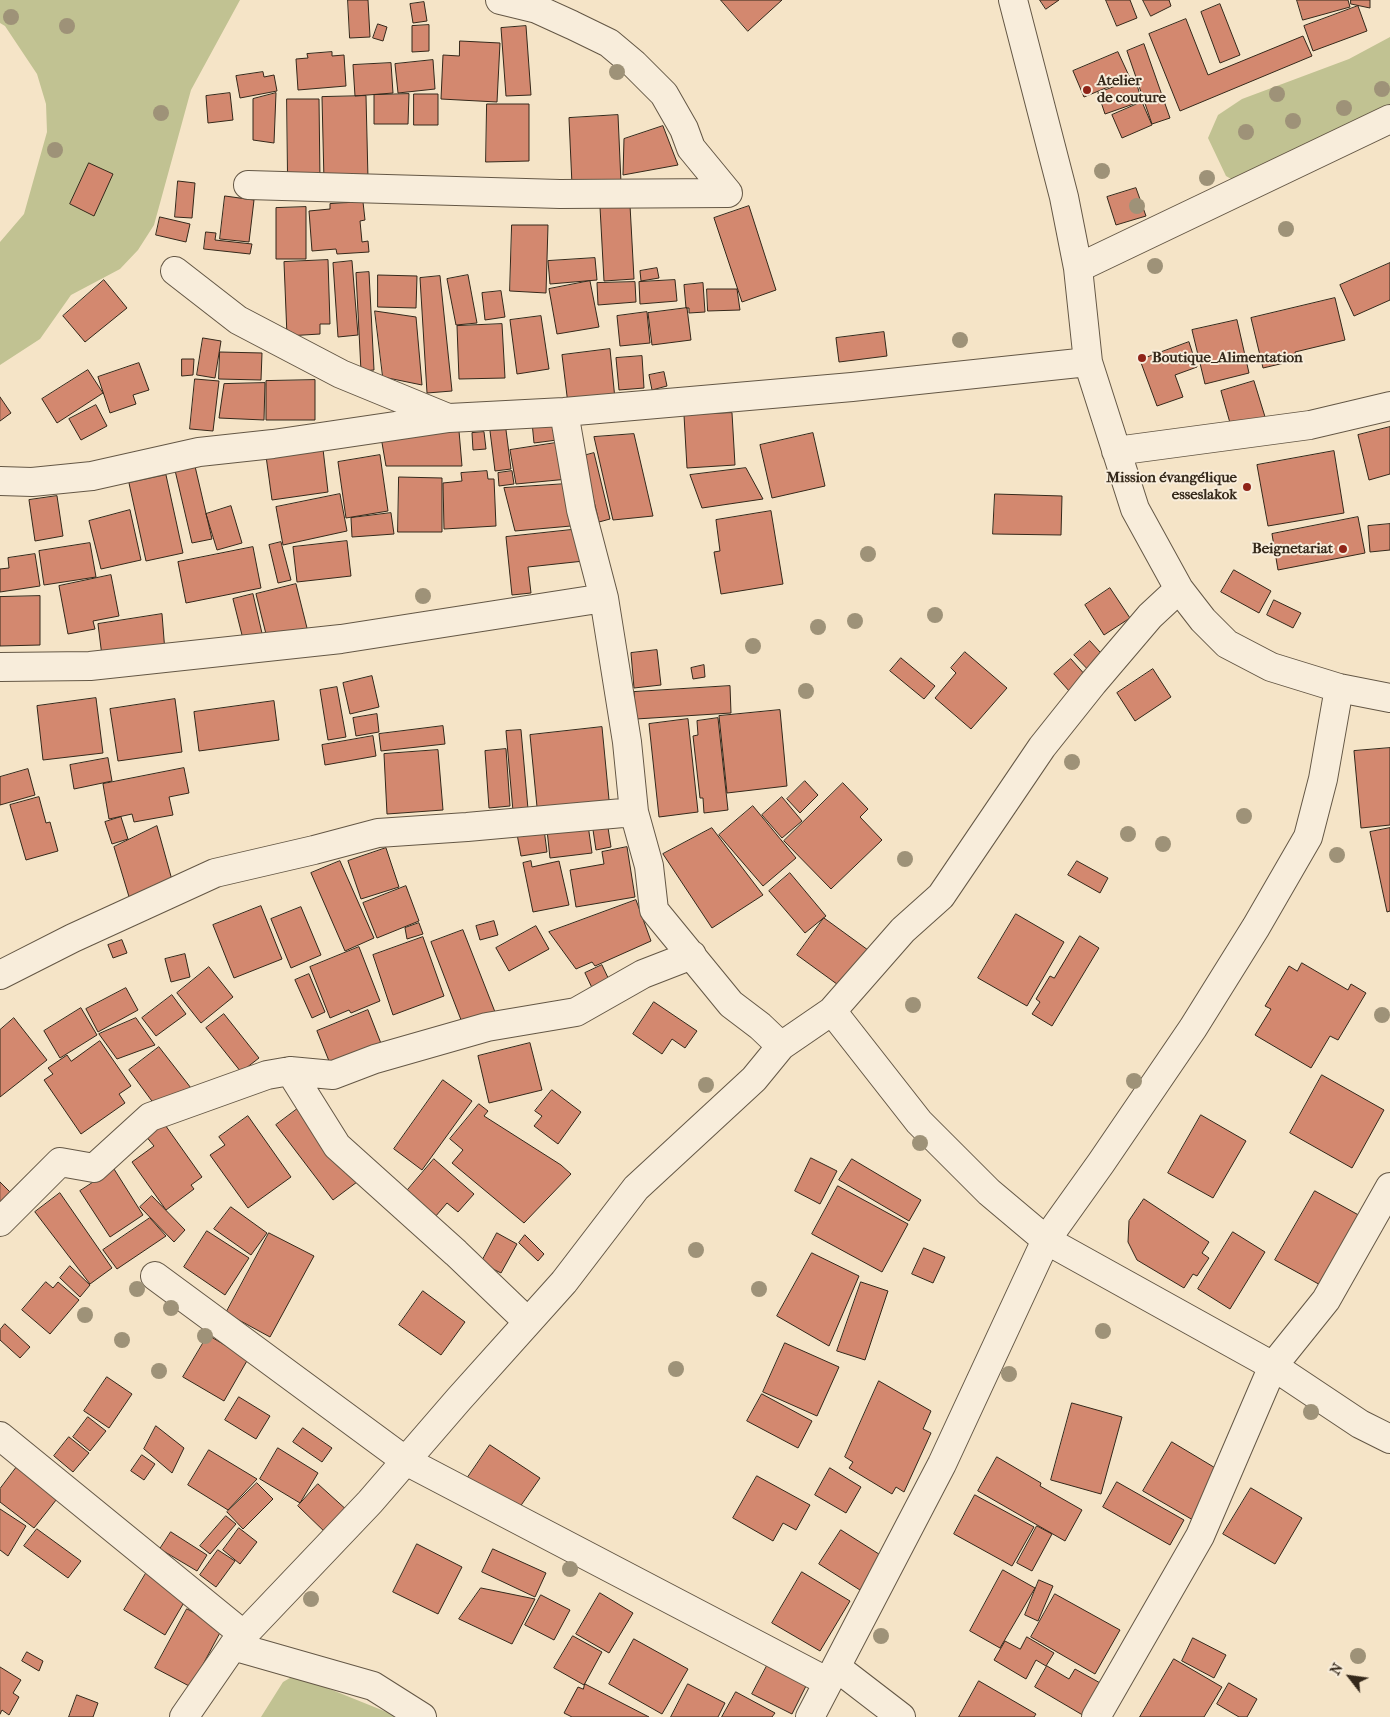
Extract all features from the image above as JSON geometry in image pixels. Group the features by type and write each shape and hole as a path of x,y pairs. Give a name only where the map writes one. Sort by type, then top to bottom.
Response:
{"street":[{"path":"248,185 560,194 728,193 691,148 684,128 664,94 634,64 608,43 572,25 537,9 500,0"},
{"path":"1013,0 1064,197 1078,268 1088,362 1135,509 1179,589 1203,620 1227,644 1271,667 1339,688 1390,698"},
{"path":"1078,268 1390,119"},
{"path":"175,271 238,320 341,374 449,418"},
{"path":"0,481 32,482 92,476 198,452 273,444 449,418 564,412 852,387 1088,362"},
{"path":"1116,451 1310,424 1390,406"},
{"path":"564,412 581,510 604,598 627,742 634,812 649,866 654,910 731,1004 760,1026 781,1046"},
{"path":"184,1717 239,1641 370,1502 564,1282 636,1188 754,1080 781,1046 832,1011 903,930 941,896 1042,747 1150,616 1179,589"},
{"path":"0,667 90,666 341,639 604,598"},
{"path":"810,1717 942,1464 1046,1240 1193,1028 1256,927 1308,837 1323,779 1339,688"},
{"path":"0,975 73,938 215,873 378,833 634,812"},
{"path":"0,1222 60,1162 94,1168 150,1117 267,1075 290,1071 333,1075 375,1059 487,1027 576,1012 643,974 692,955"},
{"path":"832,1011 919,1122 989,1192 1046,1240 1273,1366 1360,1424 1390,1439"},
{"path":"290,1071 337,1146 456,1253 528,1322"},
{"path":"1096,1717 1200,1536 1273,1366 1326,1300 1390,1187"},
{"path":"156,1276 406,1461 832,1675 901,1717"},
{"path":"0,1436 239,1641 373,1686 422,1717"}],"green space":[{"path":"0,0 240,0 191,90 154,225 138,250 120,269 71,295 40,339 0,365 0,242 24,214 47,132 46,104 37,74 5,26 0,23"},
{"path":"1390,37 1390,129 1250,190 1226,176 1208,138 1218,115 1242,99 1349,59"},
{"path":"295,1675 399,1717 261,1717 283,1682"}],"building":[{"path":"348,0 368,0 370,37 350,38"},
{"path":"721,0 782,0 748,31"},
{"path":"1040,0 1059,0 1046,9"},
{"path":"1106,0 1130,0 1137,18 1117,26"},
{"path":"1143,0 1169,0 1171,6 1151,16"},
{"path":"1297,0 1348,0 1350,7 1303,20"},
{"path":"1351,0 1370,0 1370,8 1351,4"},
{"path":"424,2 427,21 413,23 410,4"},
{"path":"1220,4 1240,55 1220,63 1201,12"},
{"path":"1358,6 1367,31 1313,51 1304,26"},
{"path":"1186,19 1208,75 1303,36 1312,56 1180,111 1149,34"},
{"path":"378,24 387,27 383,41 373,38"},
{"path":"429,25 429,51 412,52 412,26"},
{"path":"526,26 531,95 506,96 501,28"},
{"path":"460,41 500,43 497,102 441,99 443,55 459,56"},
{"path":"1144,44 1170,118 1152,124 1127,51"},
{"path":"332,52 332,56 344,55 346,86 298,90 296,59 308,58 307,54"},
{"path":"1118,52 1130,78 1084,97 1073,71"},
{"path":"433,60 435,89 398,93 395,64"},
{"path":"391,63 393,93 355,96 353,65"},
{"path":"263,72 264,77 274,75 277,91 240,98 236,76"},
{"path":"1135,79 1142,101 1105,114 1098,93"},
{"path":"230,93 233,120 208,123 206,96"},
{"path":"276,93 274,143 253,140 253,99"},
{"path":"409,94 408,124 374,124 374,95"},
{"path":"414,94 438,94 438,125 414,125"},
{"path":"366,96 368,179 324,181 322,97"},
{"path":"287,99 319,99 320,180 288,181"},
{"path":"1142,102 1152,125 1122,138 1112,115"},
{"path":"487,104 529,104 529,161 486,162"},
{"path":"618,115 621,183 572,185 569,118"},
{"path":"663,126 678,165 623,175 624,139"},
{"path":"89,163 113,174 94,216 70,204"},
{"path":"178,181 195,183 192,218 175,217"},
{"path":"1136,188 1146,216 1116,225 1107,197"},
{"path":"225,196 254,200 249,242 220,239"},
{"path":"363,202 365,220 360,221 362,242 368,241 369,252 337,254 336,249 312,251 309,211 330,209 330,204"},
{"path":"630,205 634,279 604,281 600,207"},
{"path":"749,206 776,290 742,302 714,218"},
{"path":"306,207 306,259 276,259 276,208"},
{"path":"160,217 190,224 186,242 156,235"},
{"path":"512,225 548,225 546,293 510,291"},
{"path":"206,232 216,233 215,240 252,244 250,254 204,249"},
{"path":"595,258 597,280 550,284 548,261"},
{"path":"328,260 330,324 320,324 320,334 287,336 284,262"},
{"path":"352,261 358,335 338,337 333,263"},
{"path":"1390,263 1390,300 1354,316 1340,285"},
{"path":"657,268 659,278 641,281 640,271"},
{"path":"369,272 374,370 361,371 356,273"},
{"path":"378,275 417,276 416,308 378,307"},
{"path":"468,275 477,323 456,325 447,279"},
{"path":"440,276 452,391 427,393 420,278"},
{"path":"104,280 127,308 85,342 63,316"},
{"path":"675,280 677,301 640,304 639,282"},
{"path":"590,281 599,327 557,334 549,289"},
{"path":"635,282 636,302 598,305 597,283"},
{"path":"703,283 705,312 689,313 689,308 686,308 684,285"},
{"path":"707,289 737,289 740,310 708,311"},
{"path":"501,291 505,317 485,320 482,293"},
{"path":"1335,298 1345,340 1295,352 1297,360 1263,368 1251,318"},
{"path":"687,308 691,340 652,345 648,313"},
{"path":"375,311 416,317 422,385 383,377"},
{"path":"647,312 650,343 620,346 617,316"},
{"path":"541,316 549,369 517,374 510,320"},
{"path":"1237,320 1249,373 1205,384 1192,330"},
{"path":"502,324 505,378 459,379 457,326"},
{"path":"884,332 887,356 839,362 836,338"},
{"path":"203,338 221,341 215,378 197,375"},
{"path":"1189,342 1197,367 1175,375 1183,397 1157,406 1140,360"},
{"path":"610,349 615,399 568,404 562,355"},
{"path":"220,352 262,353 261,380 219,379"},
{"path":"642,356 644,388 619,390 616,358"},
{"path":"182,359 194,359 193,375 182,376"},
{"path":"139,363 149,390 133,395 136,404 110,413 98,377"},
{"path":"88,370 103,393 57,423 42,399"},
{"path":"664,372 667,386 652,390 649,375"},
{"path":"195,379 219,381 213,431 190,429"},
{"path":"315,380 315,420 266,420 266,381"},
{"path":"1254,381 1266,420 1232,430 1221,391"},
{"path":"265,383 264,420 219,418 224,384"},
{"path":"0,397 11,413 0,421"},
{"path":"96,405 107,426 81,440 69,419"},
{"path":"732,413 735,465 687,468 684,415"},
{"path":"554,420 557,440 534,443 532,422"},
{"path":"1390,427 1390,474 1369,480 1358,435"},
{"path":"506,430 511,469 495,471 490,431"},
{"path":"459,431 462,466 386,466 381,437"},
{"path":"484,432 486,449 473,450 472,433"},
{"path":"813,433 825,486 772,498 760,445"},
{"path":"634,434 653,516 613,520 594,437"},
{"path":"562,442 568,479 516,484 510,450"},
{"path":"323,449 328,492 272,500 266,456"},
{"path":"1334,451 1344,513 1268,526 1257,465"},
{"path":"594,453 610,519 599,522 583,456"},
{"path":"380,455 388,511 346,518 338,462"},
{"path":"194,462 212,539 192,543 174,466"},
{"path":"746,468 763,499 702,508 690,475"},
{"path":"487,471 488,479 494,479 496,526 444,529 443,483 462,481 461,473"},
{"path":"512,471 514,484 499,486 498,473"},
{"path":"166,475 183,553 146,561 129,483"},
{"path":"399,477 442,478 442,532 398,532"},
{"path":"566,484 582,525 515,531 504,488"},
{"path":"340,494 347,531 283,545 276,507"},
{"path":"995,494 1062,496 1061,535 993,534"},
{"path":"57,496 63,536 35,541 29,500"},
{"path":"231,506 242,543 217,550 206,514"},
{"path":"130,510 141,560 101,569 89,521"},
{"path":"771,511 783,584 721,594 714,552 720,551 716,520"},
{"path":"391,513 394,534 352,537 351,518"},
{"path":"1358,517 1365,553 1278,570 1272,534"},
{"path":"1390,524 1390,550 1370,552 1368,526"},
{"path":"580,529 584,561 528,567 531,593 512,595 506,537"},
{"path":"347,541 351,576 297,582 293,547"},
{"path":"281,542 291,580 278,583 269,545"},
{"path":"90,543 96,577 44,585 39,551"},
{"path":"253,547 261,588 186,603 178,562"},
{"path":"35,554 40,586 0,592 0,569 9,568 8,558"},
{"path":"1234,570 1271,591 1259,613 1221,592"},
{"path":"111,575 119,616 93,621 95,629 68,634 59,586"},
{"path":"296,584 308,632 268,642 256,594"},
{"path":"1110,588 1130,618 1104,635 1085,605"},
{"path":"253,594 264,642 245,647 233,599"},
{"path":"40,596 40,645 0,646 0,597"},
{"path":"1274,600 1301,613 1293,628 1267,615"},
{"path":"162,614 165,652 102,656 98,624"},
{"path":"1090,641 1109,662 1094,676 1074,655"},
{"path":"657,650 661,685 634,688 631,653"},
{"path":"965,652 1007,688 971,729 935,698 956,673 951,668"},
{"path":"901,658 935,686 924,699 890,671"},
{"path":"1071,659 1087,677 1070,692 1054,674"},
{"path":"704,665 705,677 693,679 691,668"},
{"path":"1153,669 1171,697 1135,721 1117,693"},
{"path":"372,676 379,707 350,714 343,683"},
{"path":"730,686 731,713 636,719 634,692"},
{"path":"337,687 346,737 328,740 320,690"},
{"path":"96,698 103,753 43,760 37,706"},
{"path":"175,699 182,752 118,761 110,709"},
{"path":"274,701 279,740 199,751 194,712"},
{"path":"780,710 787,786 727,793 719,716"},
{"path":"377,714 379,732 356,736 353,718"},
{"path":"718,718 728,810 704,813 703,798 700,798 693,736 698,735 697,721"},
{"path":"688,719 698,812 659,817 649,724"},
{"path":"443,726 445,744 381,751 379,734"},
{"path":"602,727 610,810 538,817 530,735"},
{"path":"521,730 528,809 513,811 506,731"},
{"path":"373,736 376,756 325,765 322,745"},
{"path":"1390,748 1390,825 1361,828 1354,751"},
{"path":"506,749 510,806 489,808 485,751"},
{"path":"438,750 443,810 387,814 384,754"},
{"path":"108,758 112,781 74,789 70,765"},
{"path":"184,768 189,793 169,797 173,815 134,822 132,814 109,819 103,784"},
{"path":"28,769 35,795 0,805 0,777"},
{"path":"805,781 818,795 800,813 787,799"},
{"path":"843,783 868,809 860,817 882,840 831,889 784,841"},
{"path":"39,797 46,823 50,822 58,851 26,860 10,805"},
{"path":"782,797 802,821 782,838 762,815"},
{"path":"753,806 796,858 763,886 719,835"},
{"path":"121,817 128,839 112,844 105,822"},
{"path":"607,821 611,847 596,850 592,823"},
{"path":"588,825 592,853 550,858 547,830"},
{"path":"157,826 172,880 130,900 114,847"},
{"path":"712,828 763,895 712,928 663,854"},
{"path":"1390,828 1390,911 1387,912 1370,832"},
{"path":"544,829 547,852 521,856 517,834"},
{"path":"627,847 635,897 576,907 570,870 604,864 602,852"},
{"path":"386,848 399,887 361,899 348,861"},
{"path":"340,861 374,938 345,951 311,873"},
{"path":"531,861 532,867 559,861 569,905 533,912 523,863"},
{"path":"1077,861 1108,878 1100,893 1068,875"},
{"path":"790,873 826,916 805,933 769,891"},
{"path":"406,886 419,921 377,938 363,903"},
{"path":"636,900 651,941 595,966 592,962 576,969 549,932"},
{"path":"261,906 282,959 234,978 213,925"},
{"path":"301,907 321,955 291,968 271,919"},
{"path":"1016,914 1064,942 1027,1006 978,978"},
{"path":"824,918 868,950 841,987 797,955"},
{"path":"494,921 498,935 480,940 476,926"},
{"path":"419,923 423,934 407,939 405,928"},
{"path":"536,926 549,949 509,971 496,948"},
{"path":"463,930 495,1012 463,1025 431,942"},
{"path":"1080,936 1099,948 1052,1026 1032,1014 1040,1002 1036,999 1050,976 1054,978"},
{"path":"423,937 444,996 393,1015 373,955"},
{"path":"122,940 127,953 113,958 108,945"},
{"path":"359,947 380,1001 351,1013 349,1010 330,1018 310,967"},
{"path":"185,954 190,977 171,982 165,959"},
{"path":"1302,963 1348,990 1351,984 1366,993 1338,1040 1330,1036 1311,1068 1255,1035 1271,1009 1265,1006 1289,966 1297,971"},
{"path":"602,965 611,984 594,992 585,973"},
{"path":"209,967 233,997 201,1023 177,993"},
{"path":"309,974 325,1012 312,1018 295,980"},
{"path":"126,988 138,1010 98,1032 86,1009"},
{"path":"172,995 186,1014 156,1036 142,1018"},
{"path":"654,1002 697,1031 685,1048 672,1039 662,1054 633,1034"},
{"path":"81,1008 97,1035 60,1058 44,1031"},
{"path":"368,1010 382,1046 331,1066 317,1031"},
{"path":"224,1014 259,1058 241,1072 206,1028"},
{"path":"14,1018 47,1060 0,1097 0,1030"},
{"path":"136,1018 155,1045 117,1059 99,1034"},
{"path":"100,1041 131,1086 119,1094 125,1103 81,1134 44,1080 53,1074 48,1068 67,1055 71,1061"},
{"path":"530,1043 542,1090 489,1103 478,1056"},
{"path":"159,1047 191,1088 160,1112 129,1070"},
{"path":"1322,1075 1384,1110 1352,1168 1290,1133"},
{"path":"443,1080 472,1101 422,1170 394,1149"},
{"path":"552,1090 581,1112 558,1144 534,1126 542,1116 535,1111"},
{"path":"479,1104 488,1111 484,1116 561,1165 571,1174 524,1223 452,1163 463,1150 450,1139"},
{"path":"300,1107 357,1182 333,1200 276,1125"},
{"path":"1201,1115 1246,1141 1213,1198 1168,1173"},
{"path":"248,1116 291,1177 248,1208 210,1155 225,1145 219,1137"},
{"path":"163,1122 202,1177 191,1185 194,1189 166,1210 132,1162 154,1146 145,1135"},
{"path":"811,1158 837,1171 820,1204 795,1191"},
{"path":"434,1159 474,1194 458,1212 447,1203 435,1217 406,1192"},
{"path":"852,1159 921,1200 909,1221 839,1180"},
{"path":"114,1169 143,1215 110,1237 80,1191"},
{"path":"0,1182 11,1193 0,1204"},
{"path":"838,1186 908,1224 882,1272 812,1234"},
{"path":"1315,1191 1364,1218 1324,1287 1275,1260"},
{"path":"60,1193 112,1268 90,1284 35,1212"},
{"path":"152,1196 185,1230 174,1242 140,1207"},
{"path":"1144,1199 1209,1242 1202,1253 1209,1258 1197,1276 1193,1274 1184,1288 1137,1260 1128,1242 1129,1221"},
{"path":"231,1207 267,1233 251,1255 214,1229"},
{"path":"150,1218 166,1236 117,1269 103,1250"},
{"path":"207,1231 249,1258 225,1295 184,1267"},
{"path":"1233,1232 1265,1252 1230,1309 1198,1289"},
{"path":"269,1233 314,1256 270,1337 226,1313"},
{"path":"497,1233 517,1244 501,1273 481,1263"},
{"path":"525,1235 544,1254 538,1261 519,1243"},
{"path":"924,1248 945,1257 933,1283 912,1274"},
{"path":"812,1253 859,1276 829,1346 777,1316"},
{"path":"70,1266 90,1285 80,1297 60,1278"},
{"path":"46,1282 53,1288 58,1282 79,1300 50,1334 22,1310"},
{"path":"861,1282 888,1291 865,1360 837,1351"},
{"path":"423,1291 465,1322 441,1355 399,1325"},
{"path":"5,1324 30,1347 20,1358 0,1340 0,1330"},
{"path":"208,1335 248,1359 224,1401 183,1377"},
{"path":"785,1343 839,1367 817,1416 763,1392"},
{"path":"107,1377 132,1394 109,1428 84,1411"},
{"path":"879,1381 931,1411 923,1429 931,1433 904,1492 896,1487 892,1494 849,1468 853,1462 845,1457"},
{"path":"762,1394 812,1421 798,1448 747,1421"},
{"path":"239,1397 270,1416 256,1439 225,1420"},
{"path":"1072,1403 1122,1417 1101,1494 1051,1480"},
{"path":"88,1417 106,1431 90,1451 73,1437"},
{"path":"156,1426 184,1448 172,1473 144,1449"},
{"path":"303,1428 332,1448 322,1462 293,1442"},
{"path":"69,1437 89,1453 73,1472 54,1456"},
{"path":"1172,1442 1222,1472 1193,1520 1143,1491"},
{"path":"490,1445 540,1478 515,1514 466,1480"},
{"path":"278,1448 318,1473 300,1503 260,1479"},
{"path":"209,1450 257,1479 228,1510 188,1485"},
{"path":"142,1455 155,1464 144,1480 131,1471"},
{"path":"997,1457 1041,1483 1040,1486 1082,1510 1065,1541 978,1491"},
{"path":"19,1464 60,1495 34,1528 0,1502 0,1489"},
{"path":"830,1468 861,1487 846,1513 815,1495"},
{"path":"757,1476 810,1505 796,1530 783,1523 773,1541 733,1518"},
{"path":"1117,1482 1184,1520 1170,1545 1103,1507"},
{"path":"257,1483 273,1499 243,1529 227,1512"},
{"path":"318,1484 349,1512 328,1535 298,1506"},
{"path":"1251,1488 1302,1518 1275,1564 1223,1534"},
{"path":"975,1495 1034,1527 1012,1566 954,1534"},
{"path":"0,1509 26,1526 8,1556 0,1550"},
{"path":"226,1516 236,1524 210,1554 200,1546"},
{"path":"1037,1526 1052,1534 1032,1571 1017,1563"},
{"path":"239,1528 257,1542 240,1564 223,1550"},
{"path":"37,1529 81,1561 68,1578 24,1546"},
{"path":"841,1530 882,1556 860,1590 819,1564"},
{"path":"171,1532 207,1555 197,1571 160,1549"},
{"path":"417,1544 462,1567 438,1614 393,1592"},
{"path":"493,1549 546,1573 535,1597 482,1572"},
{"path":"218,1550 235,1561 216,1587 200,1575"},
{"path":"148,1570 186,1599 165,1635 124,1610"},
{"path":"1003,1570 1035,1588 1000,1648 970,1631"},
{"path":"802,1572 850,1601 820,1651 772,1623"},
{"path":"1039,1580 1053,1586 1038,1621 1025,1615"},
{"path":"481,1588 535,1599 512,1644 459,1619"},
{"path":"600,1593 633,1613 609,1653 576,1634"},
{"path":"1055,1594 1120,1630 1095,1674 1031,1637"},
{"path":"541,1595 570,1610 554,1640 525,1625"},
{"path":"187,1609 223,1627 191,1687 155,1668"},
{"path":"573,1636 602,1652 584,1685 554,1668"},
{"path":"1027,1637 1054,1653 1046,1666 1036,1660 1026,1679 994,1660 1005,1641 1020,1649"},
{"path":"1193,1638 1226,1655 1214,1678 1182,1661"},
{"path":"634,1639 688,1669 662,1714 609,1684"},
{"path":"27,1652 43,1661 39,1671 22,1661"},
{"path":"1174,1659 1222,1687 1204,1717 1140,1717"},
{"path":"768,1664 807,1684 792,1714 752,1694"},
{"path":"1047,1666 1069,1679 1075,1669 1111,1689 1086,1717 1035,1687"},
{"path":"0,1667 21,1680 13,1693 19,1697 9,1715 2,1710 0,1714"},
{"path":"979,1681 1036,1714 1034,1717 959,1717"},
{"path":"1229,1683 1257,1699 1247,1717 1239,1717 1217,1704"},
{"path":"585,1684 649,1717 572,1717 564,1713 578,1687 583,1689"},
{"path":"688,1684 725,1703 718,1717 671,1717"},
{"path":"736,1692 775,1713 772,1717 722,1717"},
{"path":"77,1695 98,1703 93,1717 69,1717"}],"place":[{"name":"Atelier de couture","path":"1087,90"},
{"name":"Boutique_Alimentation","path":"1142,358"},
{"name":"Mission évangélique esseslakok","path":"1247,487"},
{"name":"Beignetariat","path":"1343,549"}]}
